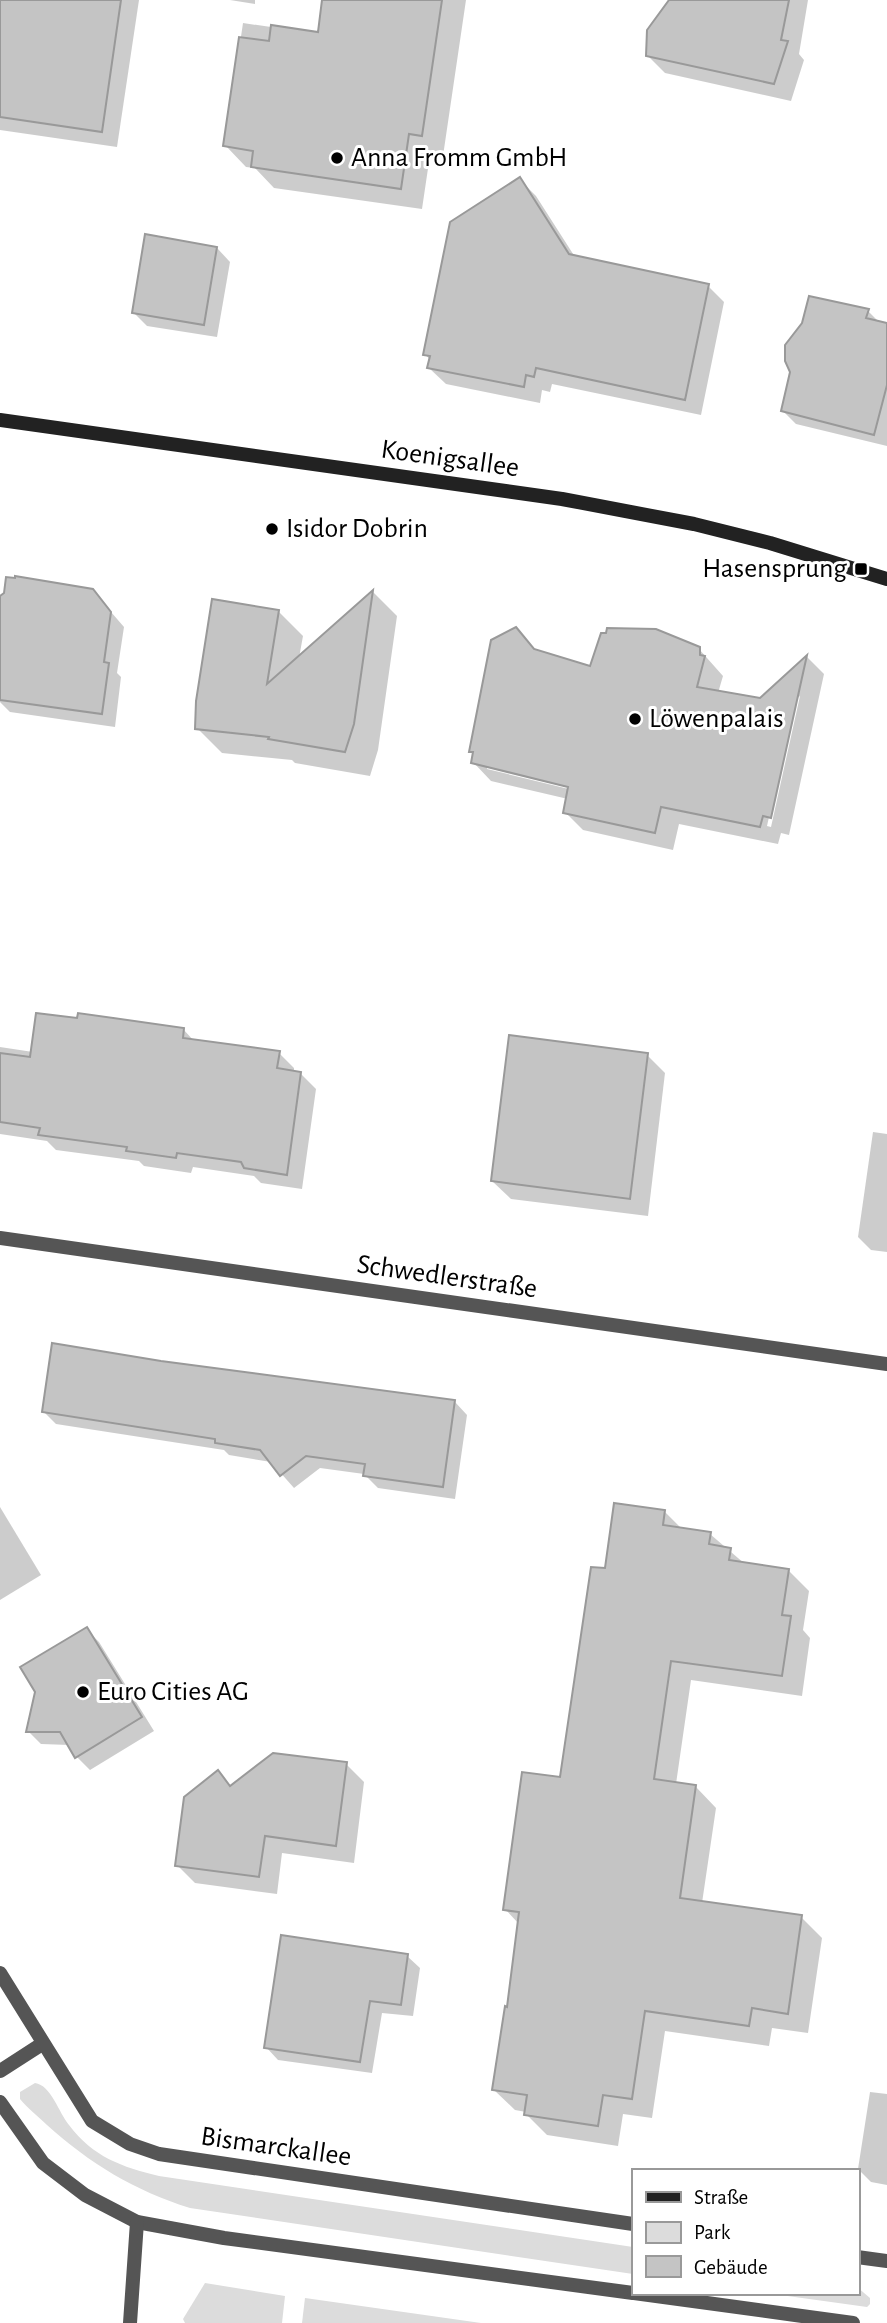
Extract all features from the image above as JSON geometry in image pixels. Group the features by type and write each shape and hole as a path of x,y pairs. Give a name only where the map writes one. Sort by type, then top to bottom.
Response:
{"main road":[{"name":"Koenigsallee","path":"0,420 562,499 694,524 770,543 887,579"}],"street":[{"name":"Schwedlerstraße","path":"0,1238 887,1364"},
{"name":"Bismarckallee","path":"0,1973 92,2121 130,2144 159,2154 632,2224"},
{"path":"0,2071 42,2044"},
{"path":"0,2102 43,2163 85,2195 136,2222 224,2238 632,2293"},
{"path":"130,2323 136,2222"},
{"path":"859,2257 887,2261"},
{"path":"649,2295 853,2323"}],"green space":[{"path":"35,2083 41,2085 78,2136 98,2153 133,2169 159,2176 632,2247 632,2274 190,2208 132,2184 79,2152 29,2109 20,2099 20,2092"},
{"path":"205,2283 285,2296 282,2323 185,2323 183,2319"},
{"path":"859,2289 870,2298 867,2307 780,2295 859,2295"},
{"path":"305,2298 481,2323 302,2323"}],"building":[{"path":"0,0 121,0 102,132 0,117"},
{"path":"322,0 442,0 422,136 409,134 401,189 251,167 253,151 223,146 239,37 269,41 271,25 318,32"},
{"path":"669,0 789,0 781,40 788,41 774,84 646,56 647,30"},
{"path":"520,177 569,254 709,284 685,400 536,368 534,377 526,375 524,387 427,368 430,356 423,355 450,222"},
{"path":"145,234 217,247 204,325 132,313"},
{"path":"809,296 869,309 866,318 887,323 887,385 874,435 781,411 790,372 785,361 785,345 802,323"},
{"path":"15,576 93,589 111,612 104,662 109,663 102,714 0,700 0,596 4,593 6,577"},
{"path":"373,590 354,724 345,752 268,739 269,737 195,729 196,701 212,599 279,610 267,684"},
{"name":"Löwenpalais","path":"516,627 534,649 590,666 601,633 606,633 607,628 656,629 700,647 700,655 705,656 697,687 760,698 807,655 771,818 763,816 760,827 661,807 655,833 563,813 568,787 471,763 473,752 469,752 491,640"},
{"path":"36,1013 77,1018 78,1013 184,1028 183,1038 280,1051 277,1068 301,1072 287,1175 244,1168 241,1162 177,1153 176,1158 126,1151 127,1147 38,1135 40,1128 0,1122 0,1053 30,1057"},
{"path":"509,1035 648,1053 630,1199 491,1181"},
{"path":"52,1343 161,1361 455,1400 443,1487 363,1476 365,1464 306,1456 280,1476 260,1450 215,1443 215,1439 42,1412"},
{"path":"614,1503 665,1510 663,1525 711,1532 709,1544 731,1548 729,1560 789,1569 782,1615 791,1616 782,1676 671,1661 654,1779 696,1785 680,1898 802,1915 788,2014 752,2008 749,2026 645,2011 632,2099 603,2095 598,2126 524,2115 527,2095 492,2090 505,2006 507,2007 519,1912 503,1910 522,1772 560,1777 591,1567 605,1568"},
{"path":"87,1627 142,1717 75,1758 60,1732 26,1732 35,1692 20,1667"},
{"path":"273,1753 347,1762 336,1846 265,1836 259,1877 175,1866 184,1797 218,1770 230,1786"},
{"path":"281,1935 408,1954 401,2005 370,2001 360,2062 264,2048"}],"place":[{"name":"Anna Fromm GmbH","path":"337,158"},
{"name":"Isidor Dobrin","path":"272,529"},
{"name":"Hasensprung","path":"861,569"},
{"name":"Löwenpalais","path":"635,719"},
{"name":"Euro Cities AG","path":"83,1692"}]}
